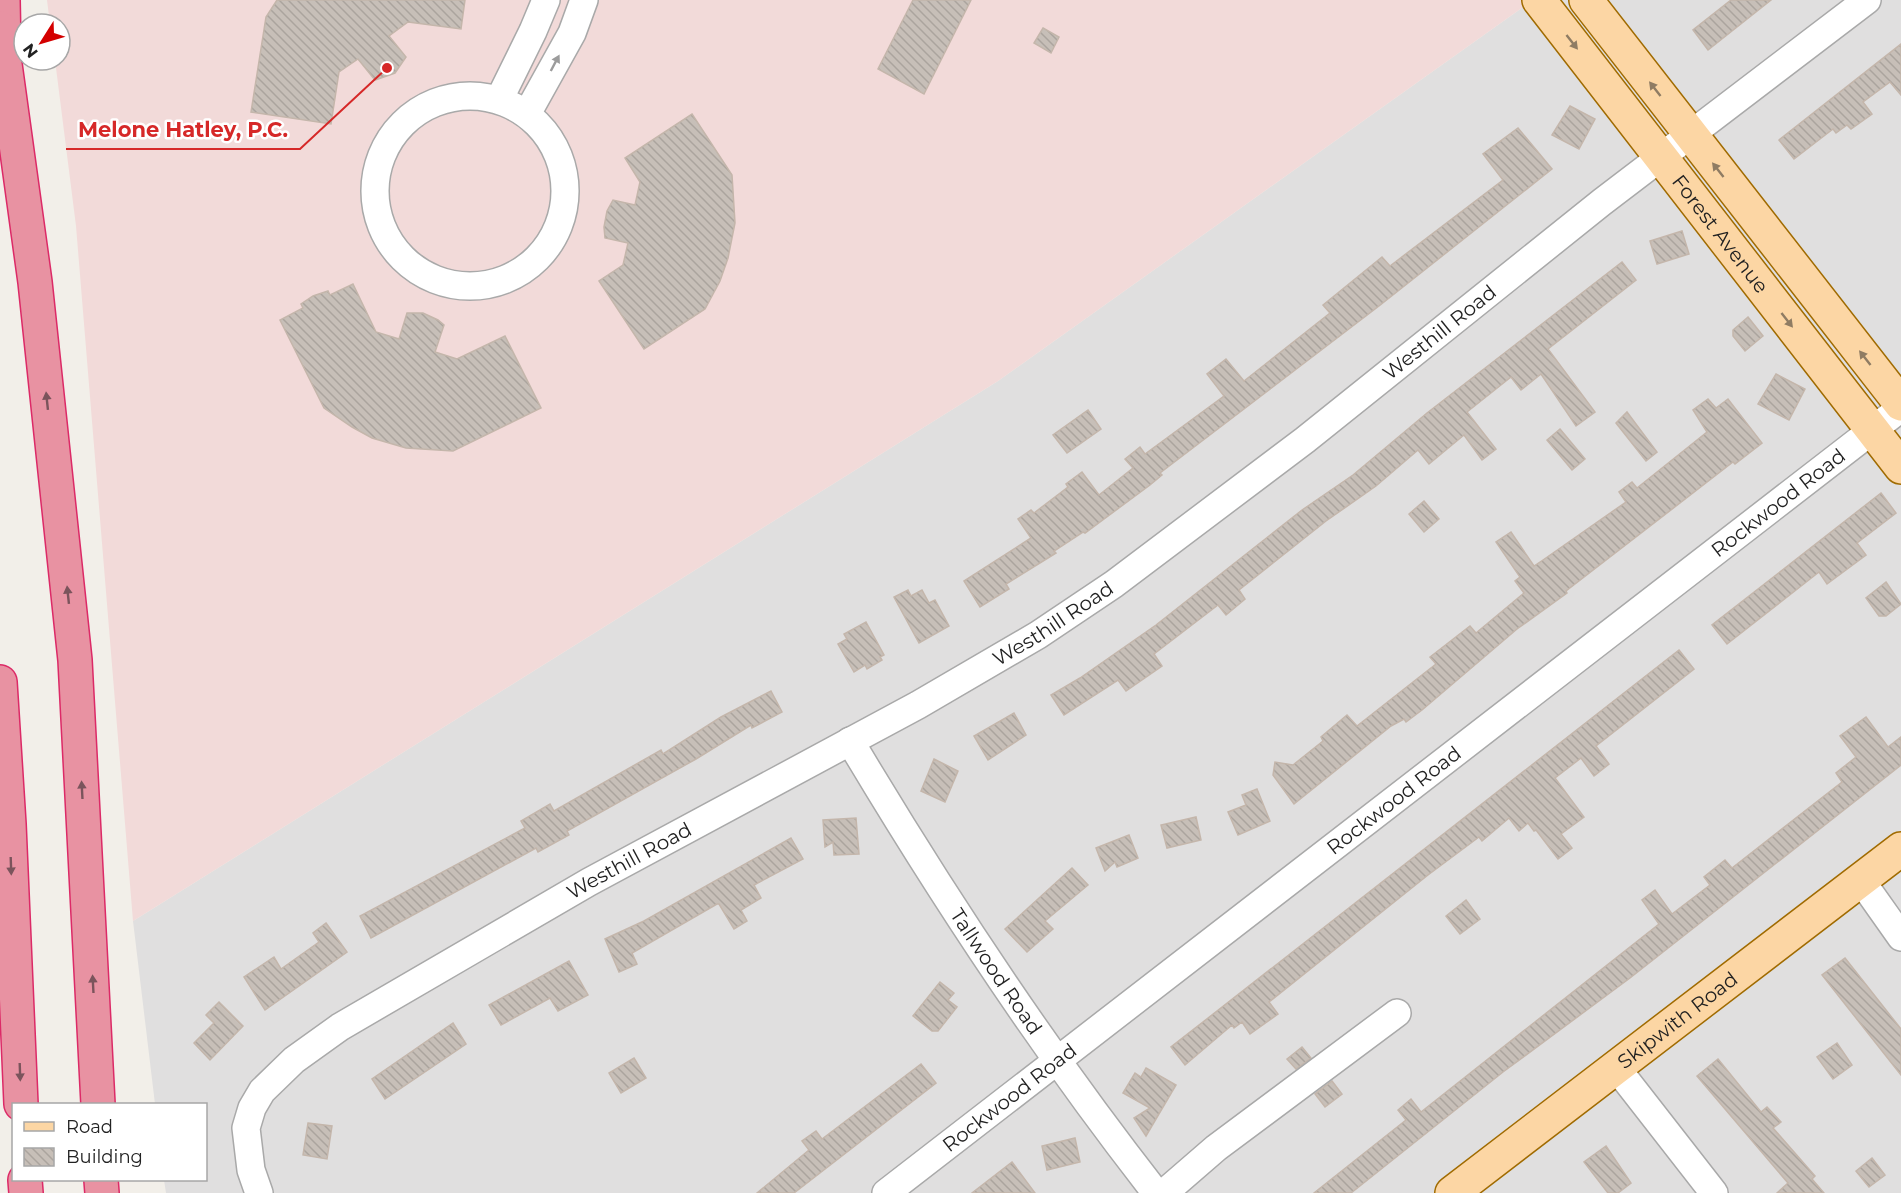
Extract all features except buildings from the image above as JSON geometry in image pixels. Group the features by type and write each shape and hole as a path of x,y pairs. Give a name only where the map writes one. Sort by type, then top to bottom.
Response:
{"highway":[{"path":"3,0 2,41 35,282 75,660 98,1103"},
{"path":"0,681 9,824 21,1103"}],"main road":[{"name":"Forest Avenue","path":"1539,0 1901,467"},
{"name":"Forest Avenue","path":"1586,0 1901,406"},
{"name":"Skipwith Road","path":"1452,1193 1901,849"}],"street":[{"path":"499,99 534,31 546,0"},
{"path":"528,114 572,33 584,0"},
{"name":"Westhill Road","path":"259,1193 251,1170 246,1128 252,1108 262,1091 294,1060 340,1027 590,882 918,705 1038,634 1114,584 1305,440 1602,202 1867,0"},
{"path":"462,95 499,99 528,114 551,140 564,174 564,211 549,245 523,271 490,284 454,285 420,272 394,248 378,215 375,178 387,143 411,115 436,102 462,95"},
{"name":"Rockwood Road","path":"886,1193 1247,911 1471,742 1901,406"},
{"name":"Tallwood Road","path":"850,741 909,837 1057,1059 1107,1130 1156,1193"},
{"path":"1860,879 1901,937"},
{"path":"1164,1193 1216,1148 1397,1013"},
{"path":"1615,1066 1714,1193"}],"shaded area":[{"path":"47,0 1533,0 998,381 133,921 76,226 57,72 72,72 72,12 48,12"},
{"path":"1533,0 1901,0 1901,1193 166,1193 164,1181 207,1181 207,1103 155,1103 133,921 998,381"}],"place":[{"name":"Melone Hatley, P.C.","path":"387,68"}]}
